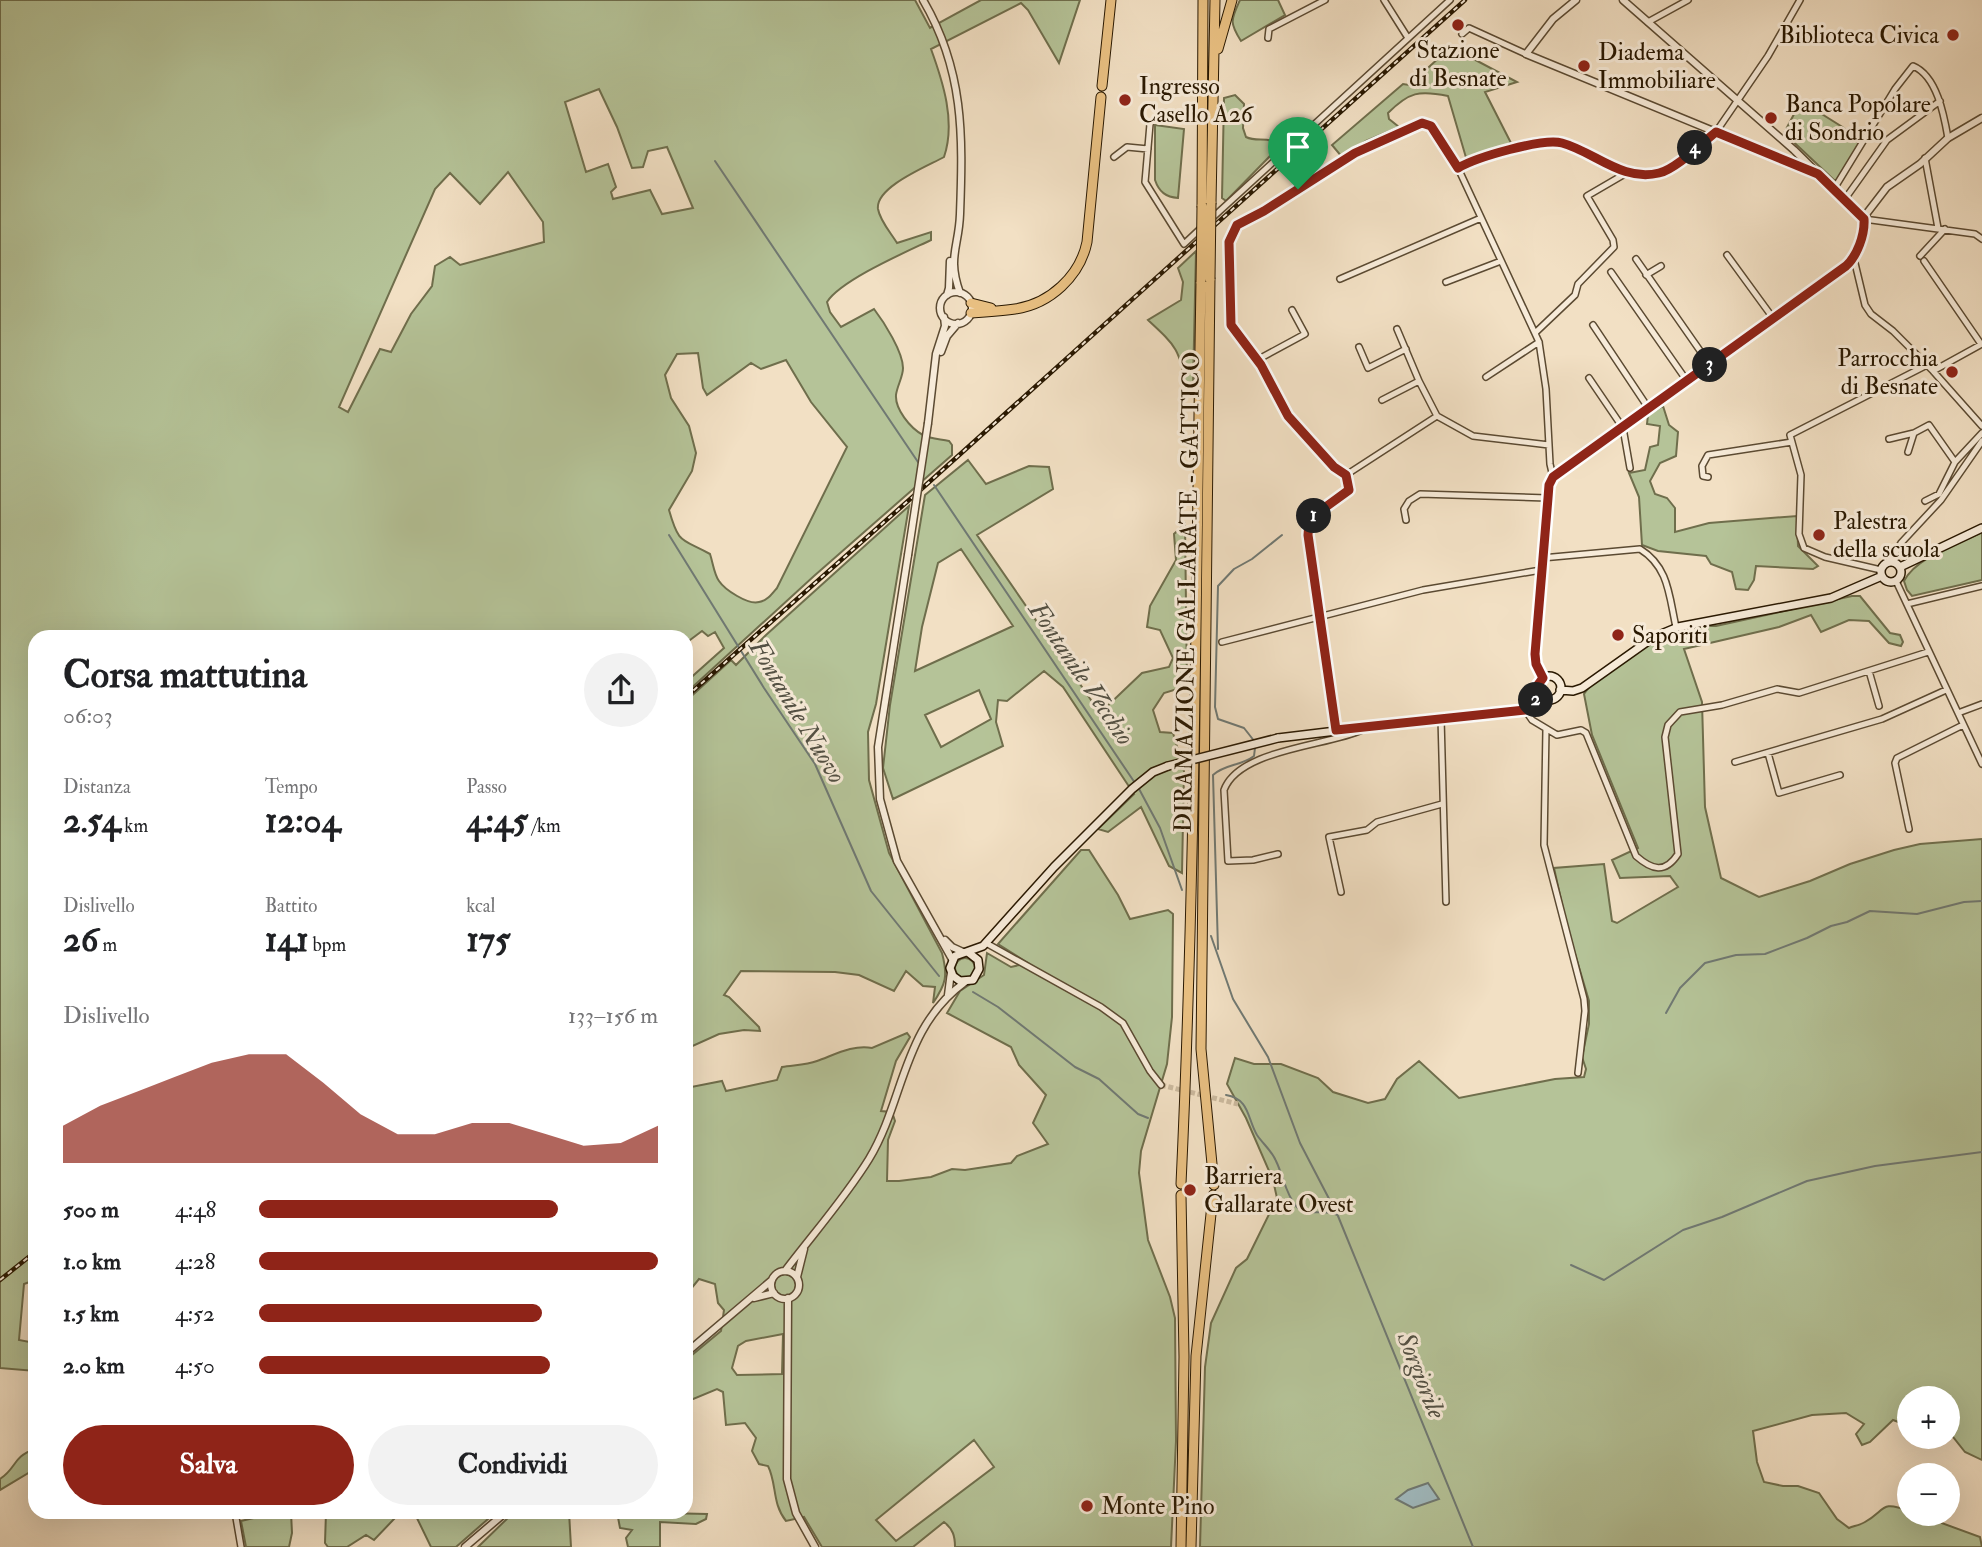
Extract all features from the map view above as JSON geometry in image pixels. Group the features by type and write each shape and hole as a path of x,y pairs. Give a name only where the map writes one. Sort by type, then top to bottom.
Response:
{"highway":[{"path":"971,308 1017,309 1049,296 1071,277 1084,255 1111,0"},
{"path":"1201,0 1198,41 1208,86"},
{"name":"DIRAMAZIONE GALLARATE - GATTICO","path":"1191,1547 1196,1356 1214,1190 1201,1049 1206,205 1208,86 1215,0"},
{"path":"1208,86 1232,0"},
{"name":"DIRAMAZIONE GALLARATE - GATTICO","path":"1181,1547 1184,1357 1181,1189 1187,1048 1205,280"}],"main road":[{"path":"1900,567 1982,528"},
{"path":"1890,562 1900,567 1901,573 1896,581 1886,581 1882,573 1884,565 1890,562"},
{"path":"1560,690 1573,691 1582,688 1654,637 1676,628 1831,598 1882,573"},
{"path":"1549,676 1556,678 1560,690 1553,699 1546,699 1540,695 1537,686 1543,678 1549,676"},
{"path":"984,945 976,977 965,982 956,979 951,972 952,960 984,945 1054,867 1132,789 1168,766 1278,738 1525,710 1540,695"},
{"path":"966,952 978,960 979,965"}],"street":[{"path":"923,0 947,51 960,105 960,216 953,262 960,293 971,308 966,320 947,336 940,354 930,401"},
{"path":"1268,38 1269,29 1325,0"},
{"path":"1384,0 1408,38"},
{"path":"1150,124 1145,181 1184,244 1450,0"},
{"path":"1526,54 1553,19 1576,0"},
{"path":"1543,678 1536,664 1535,654 1549,485 1553,477 1854,258 1865,227 1864,219 1845,199 1738,100 1623,0"},
{"path":"1648,22 1688,0"},
{"path":"1458,168 1536,142 1552,141 1565,144 1609,166 1626,171 1654,173 1666,170 1716,132 1768,56 1800,0"},
{"path":"1462,34 1469,28 1818,174"},
{"path":"1834,189 1895,89 1913,66 1920,69 1940,101 1948,138"},
{"path":"1845,199 1887,140 1940,101"},
{"path":"1864,219 1887,187 1948,138 1982,118"},
{"path":"1336,730 1308,535 1309,522 1349,490 1346,475 1328,462 1288,416 1257,360 1231,325 1229,242 1237,225 1355,153 1422,123 1431,126 1458,168 1539,342 1543,360 1553,477"},
{"path":"1114,157 1127,147 1148,149"},
{"path":"1283,153 1296,169 1298,189"},
{"path":"1925,158 1942,229 1922,259 1982,344 1933,371"},
{"path":"1535,333 1574,296 1578,284 1614,247 1610,233 1587,196 1623,176 1626,171"},
{"path":"952,960 897,861 880,799 878,747 928,423 936,354 945,326 941,308 949,288 949,263 960,190"},
{"path":"1340,279 1481,218"},
{"path":"1864,219 1975,234 1982,239"},
{"path":"1727,255 1773,318"},
{"path":"1854,258 1868,309 1933,371 1982,426"},
{"path":"1636,259 1710,365"},
{"path":"1446,282 1501,261"},
{"path":"1646,275 1661,266"},
{"path":"1611,272 1687,381"},
{"path":"947,295 960,293"},
{"path":"1257,360 1305,334 1292,310"},
{"path":"944,317 958,324"},
{"path":"1593,325 1649,409"},
{"path":"1397,329 1437,416 1473,436 1549,444"},
{"path":"1486,377 1539,342"},
{"path":"1359,347 1368,368 1406,349"},
{"path":"1882,573 1815,554 1804,548 1800,541 1801,475 1790,435 1927,365"},
{"path":"1589,378 1623,428 1630,468"},
{"path":"1382,400 1419,381"},
{"path":"1346,475 1437,416"},
{"path":"1889,439 1914,433 1929,425 1955,462"},
{"path":"1908,452 1914,433"},
{"path":"1925,501 1939,494 1955,462 1982,433"},
{"path":"1890,562 1901,543 1941,500 1982,441"},
{"path":"1708,477 1703,476 1702,466 1708,455 1792,442"},
{"path":"1406,520 1404,509 1409,501 1420,494 1548,498"},
{"path":"1542,558 1640,549 1652,556 1663,570 1676,628"},
{"path":"1222,642 1423,590 1541,570"},
{"path":"1896,581 1982,764"},
{"path":"1907,604 1982,586"},
{"path":"1525,710 1532,719 1557,735 1581,730 1586,733 1636,856 1653,869 1660,869 1668,867 1678,854 1665,737 1668,725 1680,712 1722,705 1777,689 1799,693 1928,652"},
{"path":"1869,671 1879,706"},
{"path":"1735,762 1882,719 1946,690"},
{"path":"1958,713 1982,704"},
{"path":"1441,718 1446,902"},
{"path":"1909,829 1895,763 1897,758 1963,725"},
{"path":"1278,854 1253,860 1228,861 1224,790 1226,784 1239,773 1272,754 1347,737 1370,726"},
{"path":"1546,729 1544,845 1584,999 1578,1073"},
{"path":"1768,753 1779,793 1840,775"},
{"path":"1341,892 1329,837 1367,830 1377,822 1442,804"},
{"path":"941,937 952,947 966,952"},
{"path":"984,945 1101,1007 1123,1023 1161,1085"},
{"path":"947,995 951,972"},
{"path":"693,1347 753,1298 775,1275 785,1271 804,1247 869,1158 884,1126 909,1054 947,995 965,982"},
{"path":"753,1298 774,1293 788,1298 798,1290 797,1277 804,1247"},
{"path":"785,1271 792,1272 797,1277"},
{"path":"772,1280 774,1293"},
{"path":"788,1298 788,1479 796,1513 815,1547"},
{"path":"236,1519 241,1547"},
{"path":"465,1547 498,1519"}],"green space":[{"path":"0,0 915,0 930,28 981,0 1080,0 1059,63 1028,10 1021,3 931,49 944,88 948,116 949,130 944,157 893,185 879,201 878,209 897,243 931,232 931,240 859,276 827,302 830,312 841,327 874,309 892,337 902,361 903,371 896,395 901,412 918,432 949,441 952,455 693,687 693,676 724,648 715,632 708,636 702,631 693,638 693,630 28,630 28,1283 24,1284 19,1340 28,1342 28,1370 0,1368","holes":["599,89 632,168 643,167 648,151 667,147 693,208 662,214 650,190 613,199 611,192 616,187 608,164 586,172 565,102","508,172 543,222 544,242 460,265 450,257 435,266 432,286 411,314 391,352 380,349 348,412 339,407 435,189 450,173 480,204","698,353 703,388 707,395 751,363 761,369 786,360 811,402 847,447 777,588 762,601 749,601 722,585 717,578 710,554 682,539 669,510 692,471 696,453 689,426 671,398 665,375 677,354"]},
{"path":"1240,0 1278,0 1285,15 1241,41 1233,21"},
{"path":"1451,47 1517,82 1485,92 1511,143 1467,161 1448,96 1422,93 1402,101 1388,113 1389,119 1399,127 1366,141 1342,157 1332,145 1403,84 1409,85"},
{"path":"1235,95 1244,104 1243,128 1246,137 1275,142 1273,153 1226,201 1222,198 1224,98"},
{"path":"1801,101 1844,128 1860,145 1838,180 1834,180 1784,133"},
{"path":"1155,125 1184,129 1178,198 1164,193 1155,180"},
{"path":"1196,251 1193,385 1185,387 1179,356 1165,336 1148,320 1181,300 1183,282 1178,268"},
{"path":"1663,406 1669,425 1678,432 1676,456 1660,463 1650,481 1655,494 1667,498 1675,508 1675,532 1709,523 1797,516 1798,546 1818,566 1813,569 1756,566 1754,580 1748,590 1736,589 1732,572 1711,564 1706,556 1658,551 1642,545 1639,497 1629,473 1645,470 1650,447 1658,445 1660,426 1647,424 1648,415"},
{"path":"968,460 986,484 1029,466 1049,467 1053,489 977,535 1100,713 1142,673 1169,667 1173,658 1160,630 1147,627 1150,606 1176,560 1174,534 1185,524 1187,686 1164,693 1153,710 1160,732 1173,733 1184,771 1182,873 1169,866 1141,807 1108,832 1098,829 1134,794 1063,687 1044,671 1007,701 998,700 996,722 1003,746 893,799 883,768 890,705 925,495","holes":["961,549 1013,626 915,671 922,627 938,563","979,690 991,719 941,747 925,715"]},
{"path":"909,506 876,704 868,732 869,780 889,853 942,953 945,974 941,990 933,1003 935,987 923,986 906,971 894,991 859,975 835,972 741,971 724,995 759,1027 760,1031 744,1030 719,1034 693,1046 693,695 731,660 736,665"},
{"path":"1982,532 1982,580 1912,596 1904,581 1910,572 1928,558"},
{"path":"1860,596 1890,633 1900,635 1903,642 1901,646 1889,643 1869,621 1849,620 1821,632 1811,615 1779,627 1684,649 1702,702 1705,807 1721,878 1759,897 1894,850 1920,844 1982,839 1982,1460 1965,1452 1960,1446 1960,1386 1897,1386 1897,1422 1893,1420 1870,1442 1862,1445 1856,1434 1864,1424 1846,1413 1812,1415 1753,1431 1757,1462 1764,1482 1798,1486 1819,1493 1837,1519 1849,1528 1865,1522 1888,1506 1893,1506 1897,1507 1897,1526 1950,1526 1980,1537 1982,1547 1200,1547 1205,1367 1211,1323 1236,1268 1247,1259 1277,1198 1273,1180 1246,1118 1227,1084 1235,1058 1254,1064 1281,1064 1318,1078 1333,1092 1368,1103 1385,1099 1397,1079 1419,1061 1459,1098 1555,1079 1584,1077 1586,1069 1582,1057 1589,1024 1589,1001 1567,927 1554,868 1604,864 1612,921 1617,923 1678,887 1670,876 1620,878 1612,860 1638,848 1592,735 1584,694 1590,686 1666,633 1693,625 1716,626"},
{"path":"1081,850 1089,850 1130,919 1168,910 1173,914 1172,1017 1167,1064 1141,1151 1139,1173 1148,1240 1170,1297 1175,1318 1176,1441 1171,1547 955,1547 953,1533 944,1522 913,1547 822,1547 804,1517 786,1521 777,1501 768,1466 759,1464 752,1451 756,1438 745,1423 726,1425 723,1392 717,1389 693,1399 693,1354 721,1331 724,1310 718,1303 715,1284 699,1279 693,1286 693,1087 722,1081 726,1091 777,1080 782,1067 813,1062 851,1049 872,1048 907,1033 910,1037 896,1061 881,1111 892,1112 895,1121 888,1140 887,1181 931,1177 952,1169 965,1170 1011,1163 1017,1156 1048,1144 1033,1123 1046,1095 1019,1065 1011,1047 947,1013 960,991 984,975 987,953 1011,967 1028,963 998,944","holes":["783,1334 782,1374 737,1375 732,1368 738,1346 746,1341","974,1440 994,1467 896,1541 876,1520"]},
{"path":"965,958 972,961 975,968 972,975 965,978 958,975 955,968 958,961"},
{"path":"28,1452 28,1473 0,1490 0,1479"},
{"path":"693,1514 707,1514 706,1519 696,1524 660,1522 660,1547 628,1547 626,1538 632,1530 620,1528 618,1519 693,1519"},
{"path":"291,1519 289,1547 246,1547 241,1521"},
{"path":"326,1519 394,1519 374,1540 366,1535 347,1547 328,1547 325,1543"},
{"path":"417,1519 488,1519 456,1547 431,1547"},
{"path":"507,1519 569,1519 571,1547 478,1547"}],"water":[{"path":"1428,1483 1439,1499 1413,1508 1396,1499 1408,1490"}],"waterway":[{"name":"Fontanile Vecchio","path":"715,161 920,465"},
{"name":"Fontanile Vecchio","path":"934,485 1135,783"},
{"name":"Fontanile Nuovo","path":"669,535 764,688 815,764 871,891 939,976"},
{"path":"1255,742 1244,728 1218,719 1215,707 1218,586 1234,569 1252,559 1282,535"},
{"path":"1218,949 1213,775 1254,756 1255,748"},
{"name":"Fontanile Vecchio","path":"1138,787 1160,828 1182,890"},
{"path":"1666,1013 1680,988 1705,963 1736,955 1765,954 1870,911 1917,914 1964,902 1982,901"},
{"name":"Sorgiorile","path":"1211,936 1233,999 1268,1057 1300,1143 1338,1216 1473,1547"},
{"name":"Fontanile Nuovo","path":"973,992 998,1007 1075,1067 1099,1079 1138,1114 1148,1118"},
{"name":"Fontanile Nuovo","path":"1226,1095 1234,1097 1244,1105 1257,1135 1274,1157 1296,1206 1300,1210 1337,1215"},
{"path":"1571,1265 1604,1280 1683,1230 1722,1217 1807,1181 1875,1166 1982,1152"}],"tunnel":[{"path":"1161,1085 1238,1104"}],"railway":[{"path":"693,691 1465,0"},
{"path":"0,1280 28,1258"}],"place":[{"name":"Stazione di Besnate","path":"1458,25"},
{"name":"Biblioteca Civica","path":"1953,35"},
{"name":"Diadema Immobiliare","path":"1584,66"},
{"name":"Ingresso Casello A26","path":"1125,100"},
{"name":"Banca Popolare di Sondrio","path":"1771,118"},
{"name":"Parrocchia di Besnate","path":"1952,372"},
{"name":"Palestra della scuola","path":"1819,535"},
{"name":"Saporiti","path":"1618,635"},
{"name":"Barriera Gallarate Ovest","path":"1190,1190"},
{"name":"Monte Pino","path":"1087,1506"}],"route":[{"path":"1422,123 1431,126 1458,168 1536,142 1552,141 1565,144 1617,169 1654,173 1670,167 1716,132 1818,174 1864,219 1865,227 1854,258 1846,266 1553,477 1549,485 1535,654 1536,664 1543,678 1537,686 1540,695 1525,710 1336,730 1308,535 1312,517 1345,495 1349,484 1346,475 1312,445 1288,416 1261,365 1231,325 1229,242 1233,230 1298,189 1355,153 1422,123"}]}
